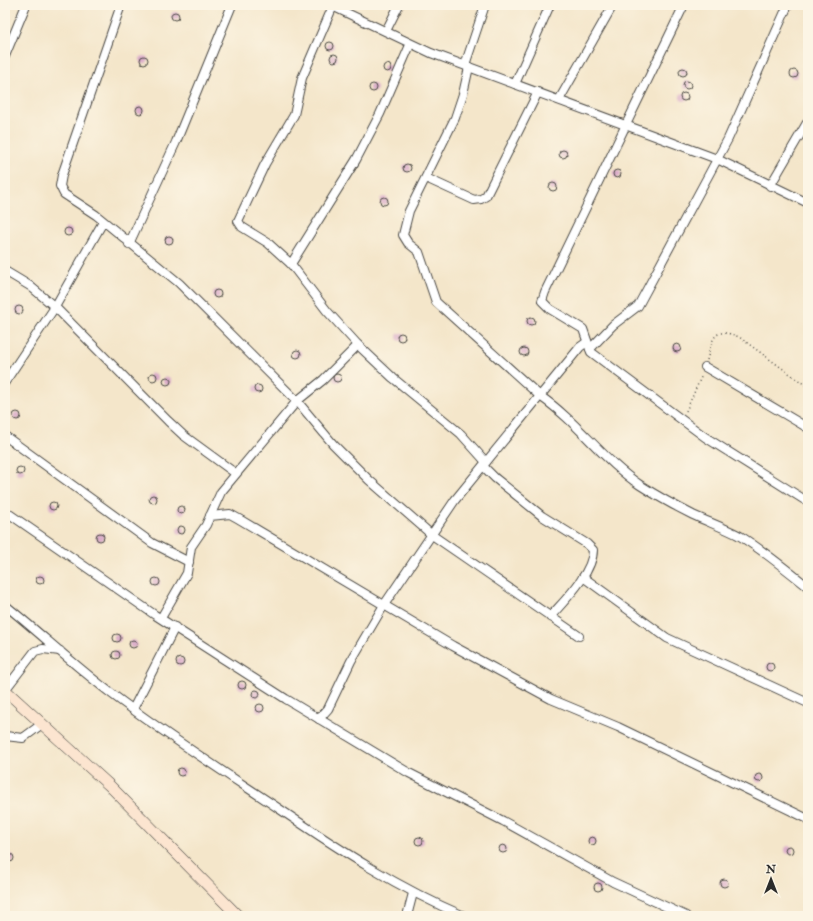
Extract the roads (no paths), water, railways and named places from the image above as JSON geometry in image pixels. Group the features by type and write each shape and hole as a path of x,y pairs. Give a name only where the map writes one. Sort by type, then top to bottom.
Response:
{"street":[{"path":"5,56 26,5"},
{"path":"120,5 60,182 61,190 64,194 96,215 129,244 179,283 297,401 333,444 369,480 432,535 579,636"},
{"path":"129,244 176,142 232,5"},
{"path":"386,31 399,5"},
{"path":"485,5 467,66 463,94 456,118 409,211 403,231 404,238 421,256 433,297 451,316 540,396 557,407 578,426 606,456 639,484 678,507 739,536 785,568 808,587"},
{"path":"515,84 550,5"},
{"path":"559,100 613,5"},
{"path":"684,5 542,301 550,308 579,326 586,334 588,346 596,356 705,437 808,502"},
{"path":"319,719 328,709 351,661 384,605 456,500 580,347 588,346 638,306 717,159 757,77 788,5"},
{"path":"550,617 583,577 593,556 593,550 587,544 542,516 495,478 461,434 393,378 358,345 327,311 291,264 268,243 242,227 238,221 265,164 294,115 302,78 332,6 386,31 410,45 717,159 770,186 808,203"},
{"path":"291,264 356,160 380,114 410,45"},
{"path":"426,178 474,200 481,199 486,196 538,92"},
{"path":"770,186 808,121"},
{"path":"5,382 55,307 103,222"},
{"path":"5,271 30,286 55,307 183,436 235,473"},
{"path":"161,618 187,574 191,547 210,516 221,492 235,473 297,401 323,380 358,345"},
{"path":"705,367 808,428"},
{"path":"5,436 152,543 189,562"},
{"path":"5,511 161,618 319,719 409,773 614,882 686,916"},
{"path":"210,516 230,514 453,646 551,699 618,727 808,819"},
{"path":"583,577 667,638 808,703"},
{"path":"5,605 88,676 133,709 324,839 413,893 464,916"},
{"path":"133,709 175,627"},
{"path":"60,651 42,649 35,651 5,690 110,786 238,916"},
{"path":"5,736 23,738 42,724"},
{"path":"407,916 413,893"}]}
